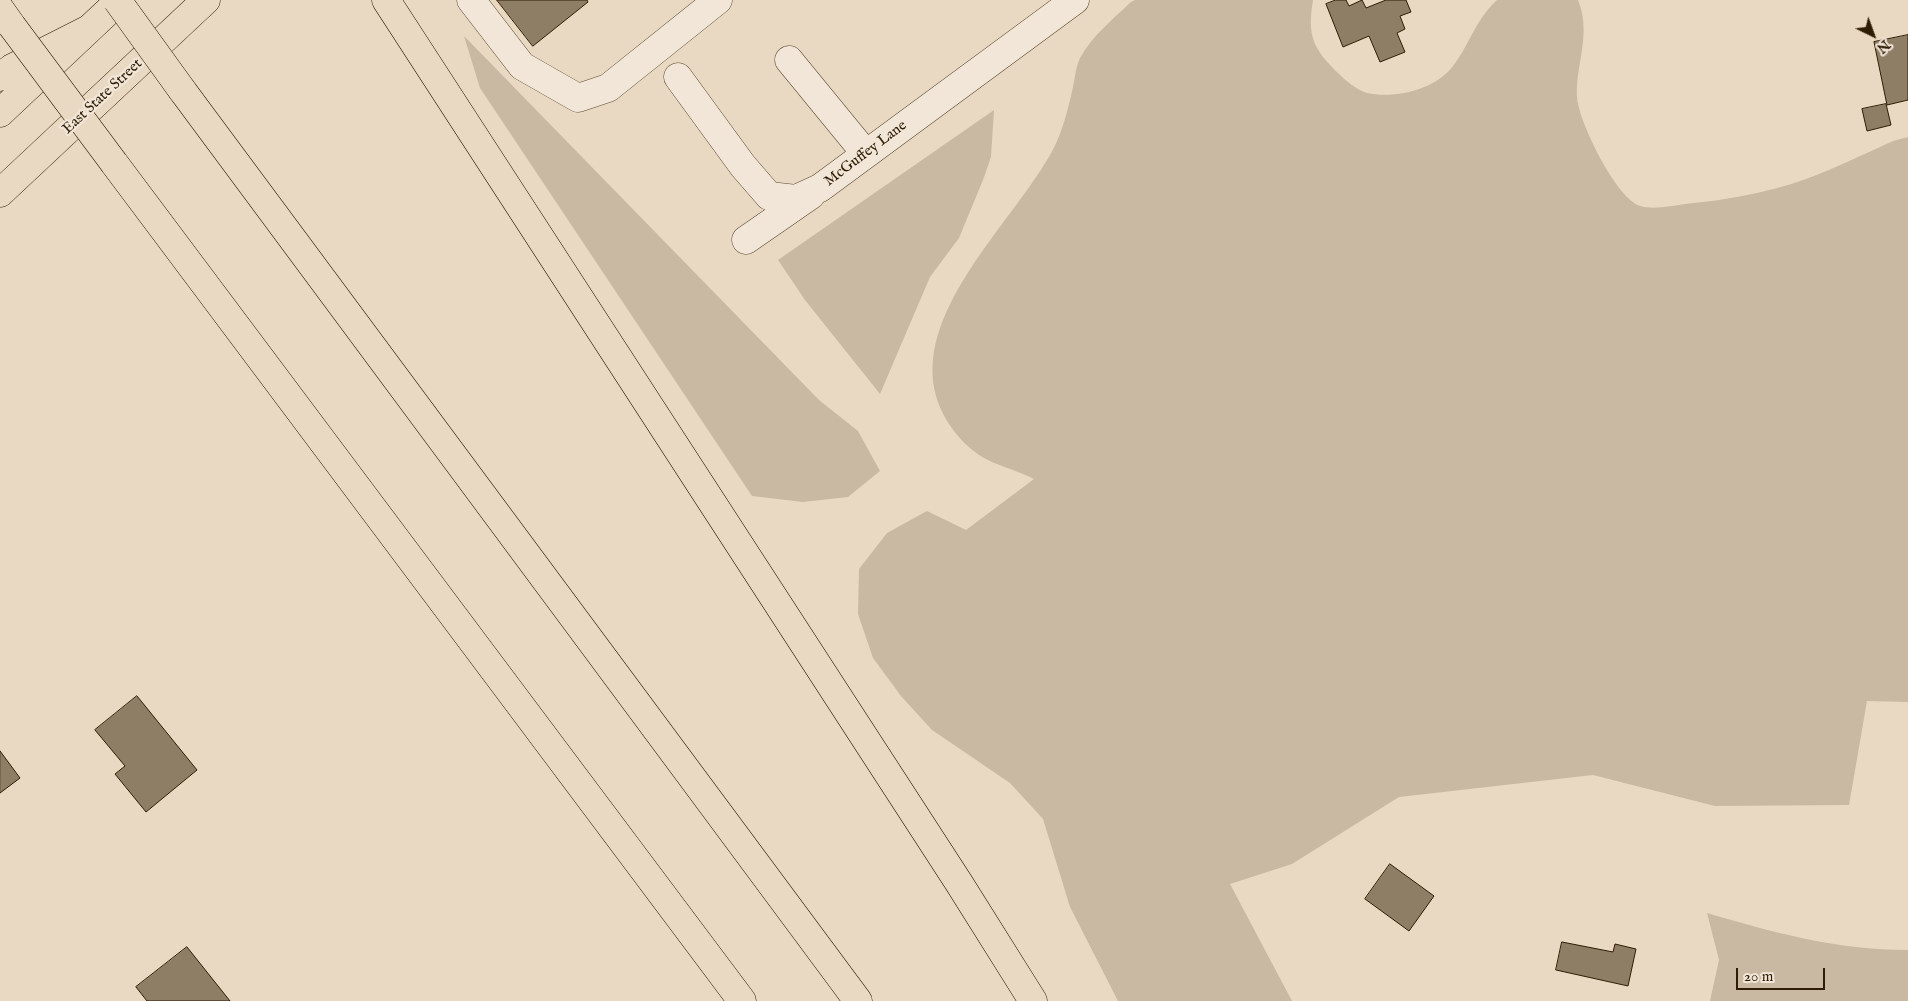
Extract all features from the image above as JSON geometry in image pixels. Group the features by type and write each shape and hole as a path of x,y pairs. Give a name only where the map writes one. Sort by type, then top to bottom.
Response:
{"main road":[{"path":"0,113 118,0 182,90 858,1001"},
{"name":"East State Street","path":"0,193 206,0"},
{"path":"386,0 959,883 1033,1001"},
{"path":"4,18 742,1001"},
{"path":"0,77 87,30"}],"street":[{"path":"471,0 522,66 578,98 608,88 718,0"},
{"name":"McGuffey Lane","path":"678,77 743,166 769,196 796,199 820,188 1075,0"},
{"path":"790,60 866,154"},
{"path":"746,240 820,188"}],"shaded area":[{"path":"1135,0 1313,0 1311,12 1312,33 1314,41 1323,57 1342,77 1359,90 1378,95 1390,95 1425,87 1445,74 1459,58 1483,16 1497,0 1578,0 1584,29 1577,82 1577,95 1582,119 1603,163 1621,190 1631,200 1645,207 1662,207 1716,200 1776,188 1817,175 1893,141 1908,137 1908,702 1867,701 1849,805 1715,806 1593,775 1399,797 1292,864 1230,884 1292,1001 1118,1001 1070,907 1043,819 1010,783 932,730 901,696 873,658 858,614 859,569 887,533 927,511 966,530 1034,479 977,454 970,448 942,411 933,373 938,335 954,297 977,259 1050,155 1067,113 1080,58 1090,42 1103,28"},
{"path":"464,36 819,400 858,431 880,471 848,497 803,502 752,496 480,88"},
{"path":"994,110 991,157 983,180 959,238 930,277 880,394 805,300 778,260"},
{"path":"1707,913 1831,944 1908,950 1908,1001 1710,1001 1719,960"}],"building":[{"path":"497,0 587,0 588,2 533,46"},
{"path":"1336,0 1346,0 1349,6 1362,0 1366,8 1386,0 1406,0 1411,12 1400,16 1405,29 1397,33 1405,52 1380,62 1369,36 1343,47 1326,4"},
{"path":"1908,35 1908,100 1887,105 1874,42"},
{"path":"1886,104 1891,125 1867,131 1862,109"},
{"path":"137,696 197,770 146,812 115,774 125,766 95,730"},
{"path":"0,751 20,778 0,793"},
{"path":"1390,864 1434,896 1409,931 1365,899"},
{"path":"1562,942 1613,952 1615,944 1636,949 1628,986 1556,970"},
{"path":"187,947 230,1001 147,1001 136,987"}]}
